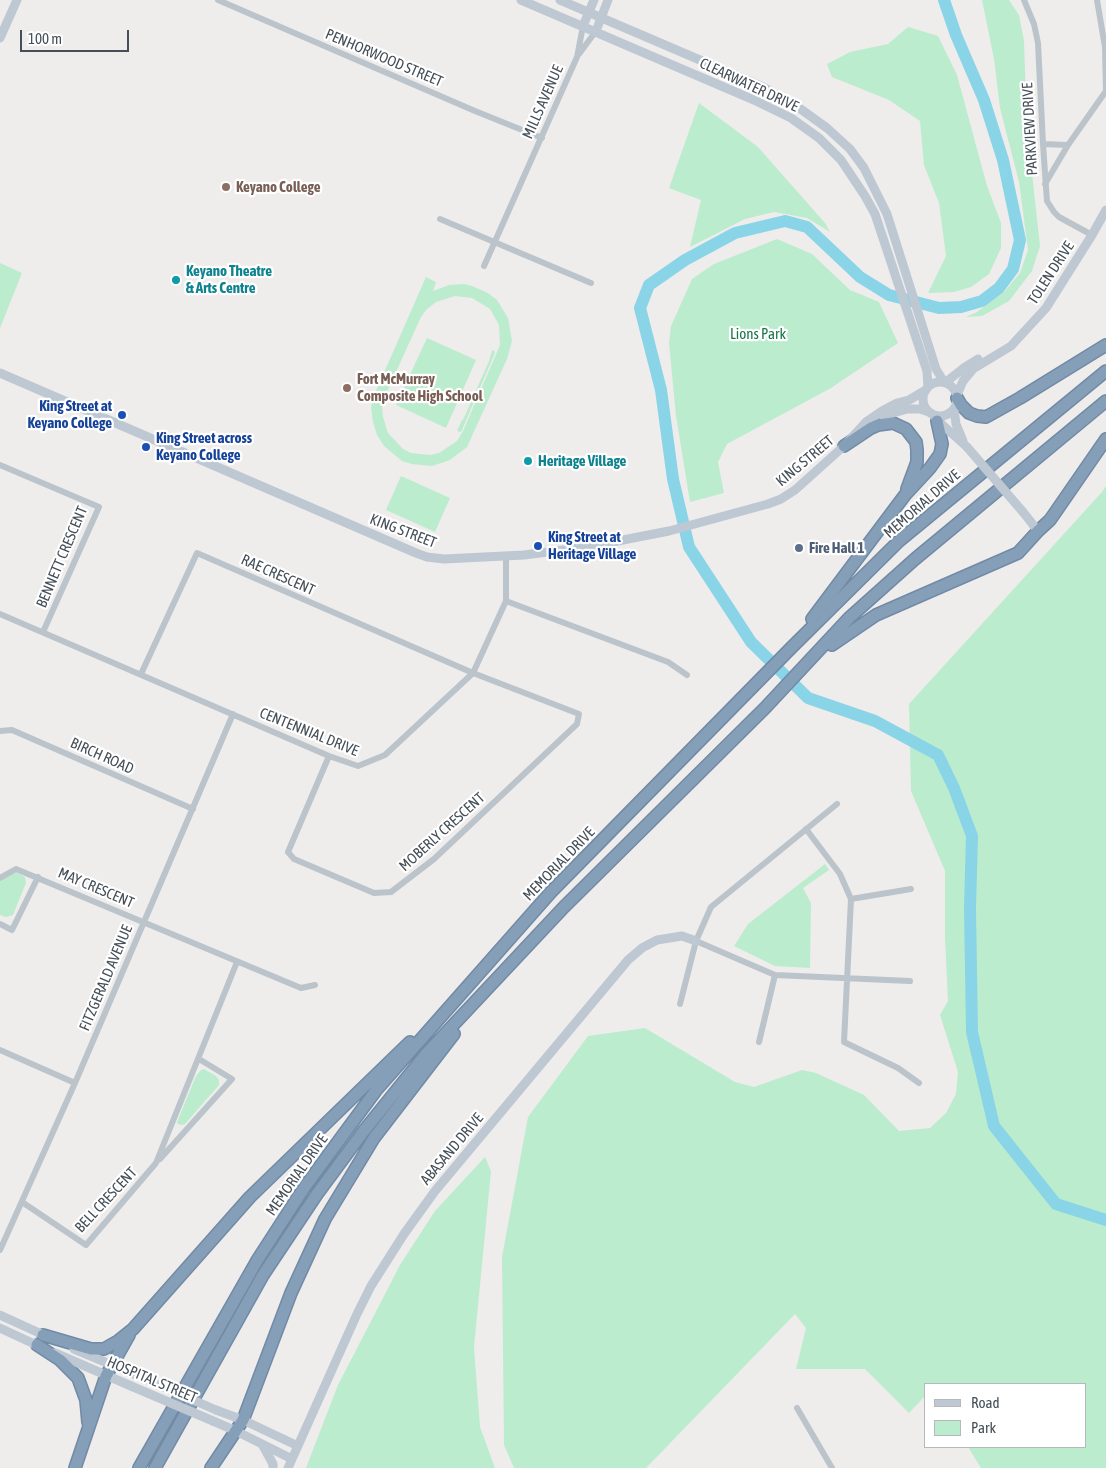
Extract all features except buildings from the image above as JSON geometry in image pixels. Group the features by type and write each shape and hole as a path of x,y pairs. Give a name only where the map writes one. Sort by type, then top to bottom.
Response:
{"highway":[{"path":"956,401 969,413 977,416 986,416 1020,398 1106,345"},
{"name":"MEMORIAL DRIVE","path":"139,1468 258,1259 304,1188 377,1089 551,892 752,687 899,541 1106,371"},
{"name":"MEMORIAL DRIVE","path":"155,1468 263,1275 317,1194 362,1132 426,1054 564,907 764,708 849,618 915,559 1106,401"},
{"path":"792,647 905,495 940,454 942,444 932,415"},
{"path":"844,446 870,428 878,425 893,423 906,430 916,442 917,462 905,495"},
{"path":"810,661 876,615 1018,553 1050,520 1106,439"},
{"path":"211,1468 243,1420 291,1293 325,1219 374,1138 505,970"},
{"path":"75,1468 109,1370 133,1330 250,1197 475,978"},
{"path":"40,1340 91,1349 104,1349 133,1330"},
{"path":"40,1340 78,1378 86,1400 88,1426"}],"main road":[{"path":"0,38 17,0"},
{"name":"CLEARWATER DRIVE","path":"521,0 754,100 791,118 819,138 841,160 875,214 931,370 945,382"},
{"name":"CLEARWATER DRIVE","path":"560,0 763,87 802,110 827,128 850,149 864,168 879,196 893,234 931,370 927,388"},
{"path":"583,26 594,0"},
{"path":"596,31 608,0"},
{"name":"TOLEN DRIVE","path":"956,401 963,381 973,369 1011,346 1046,308 1106,210"},
{"name":"TOLEN DRIVE","path":"945,382 976,360 1011,346"},
{"name":"KING STREET","path":"0,373 416,553 427,557 444,559 571,550 669,531 736,514 781,499 795,490 844,446 866,422 882,411 897,403 909,400 927,388"},
{"path":"967,448 956,424 954,389 945,382 937,382 927,388 924,402 932,415 967,448 1024,512 1038,531"},
{"path":"932,415 943,416 950,413 956,401"},
{"name":"KING STREET","path":"857,432 886,414 914,408 932,415"},
{"name":"ABASAND DRIVE","path":"288,1468 371,1286 404,1234 435,1191 628,960 642,948 657,940 682,936 696,940"},
{"name":"HOSPITAL STREET","path":"0,1315 40,1340"},
{"name":"HOSPITAL STREET","path":"0,1328 40,1340 109,1370 131,1386 236,1431 292,1459"},
{"name":"HOSPITAL STREET","path":"109,1370 136,1375 243,1420"},
{"path":"243,1420 298,1446"},
{"path":"262,1444 273,1464 273,1468"}],"street":[{"name":"PENHORWOOD STREET","path":"218,0 542,138"},
{"name":"PARKVIEW DRIVE","path":"1024,0 1034,24 1038,43 1047,201 1059,217 1092,235"},
{"path":"1045,184 1068,145 1106,91 1105,47 1097,0"},
{"name":"MILLS AVENUE","path":"484,266 577,57 583,26"},
{"name":"MILLS AVENUE","path":"577,57 596,31"},
{"path":"1043,144 1068,145"},
{"path":"440,219 591,283"},
{"name":"BENNETT CRESCENT","path":"0,465 99,507 43,632"},
{"name":"RAE CRESCENT","path":"141,674 197,553 472,673"},
{"name":"CENTENNIAL DRIVE","path":"0,614 329,756 358,766 385,755 472,673 506,601 506,556"},
{"path":"506,601 668,662 687,675"},
{"name":"MOBERLY CRESCENT","path":"329,756 288,852 294,859 374,893 391,892 434,859 577,724 580,714 472,673"},
{"name":"FITZGERALD AVENUE","path":"0,1250 234,714"},
{"name":"BIRCH ROAD","path":"0,731 12,730 193,809"},
{"path":"680,1004 696,940 710,907 837,804"},
{"path":"806,829 840,874 851,899 844,1042 898,1068 920,1083"},
{"name":"MAY CRESCENT","path":"0,878 16,869 144,922"},
{"name":"MAY CRESCENT","path":"0,924 12,930 38,877"},
{"path":"851,899 911,889"},
{"path":"144,922 301,988 315,985"},
{"path":"696,940 775,975 910,981"},
{"name":"BELL CRESCENT","path":"156,1163 237,962"},
{"path":"759,1042 775,975"},
{"path":"0,1050 74,1083"},
{"name":"BELL CRESCENT","path":"22,1202 86,1245 156,1163 232,1079 198,1059"},
{"path":"797,1408 832,1468"}],"green space":[{"path":"982,0 1009,0 1019,15 1024,41 1027,128 1040,246 1032,271 1009,301 982,316 966,317 977,312 1004,292 1020,273 1028,250 1019,182 1000,108 994,59"},
{"path":"908,27 938,36 957,75 987,186 1001,223 1001,248 989,274 971,287 954,292 928,293 946,256 939,203 924,165 920,121 889,100 832,77 827,64 850,52 888,44"},
{"path":"699,103 758,147 825,223 830,232 807,218 774,212 745,219 690,247 701,200 669,188"},
{"name":"Lions Park","path":"777,239 812,254 850,290 879,302 898,343 831,388 727,444 718,462 724,493 690,502 676,416 669,343 671,326 692,279 714,264"},
{"path":"0,263 22,273 0,328"},
{"path":"426,277 436,282 433,291 449,285 464,284 488,293 497,300 508,318 512,341 507,359 467,447 450,460 432,466 412,464 402,461 384,446 377,435 373,422 371,407 375,393","holes":["455,296 472,298 490,309 499,325 500,345 457,441 439,453 430,455 411,453 403,449 388,433 382,407 385,396 421,317 427,309 436,302"]},
{"path":"427,338 476,360 446,428 396,405"},
{"path":"494,350 495,353 461,432 457,431 492,351"},
{"path":"401,476 450,498 435,532 386,510"},
{"path":"1106,486 1106,1468 981,1468 969,1448 1086,1448 1086,1383 924,1383 924,1397 909,1413 865,1369 796,1369 806,1328 795,1314 646,1468 514,1468 504,1445 502,1257 528,1117 588,1036 645,1028 735,1082 754,1087 802,1070 816,1073 864,1095 899,1131 930,1128 946,1113 956,1094 958,1072 940,1015 948,1001 945,938 945,871 911,791 909,704"},
{"path":"825,864 829,870 803,888 811,903 810,968 775,966 734,946 748,924"},
{"path":"14,873 25,877 26,883 13,915 6,917 0,915 0,881"},
{"path":"204,1069 216,1076 219,1080 219,1085 185,1124 178,1124 177,1122 196,1076"},
{"path":"485,1157 491,1171 474,1347 480,1427 495,1468 306,1468 338,1385 400,1265 435,1211"}],"waterway":[{"path":"944,0 956,35 984,100 1003,160 1020,240 1013,269 999,288 982,301 961,307 939,308 889,295 860,277 807,227 785,221 735,233 685,260 649,285 640,308 661,390 673,479 689,547 751,642 808,698 875,721 938,755 954,788 972,836 970,908 972,1032 994,1126 1056,1204 1106,1220"}],"place":[{"name":"Keyano College","path":"226,187"},
{"name":"Keyano Theatre & Arts Centre","path":"176,280"},
{"name":"Fort McMurray Composite High School","path":"347,388"},
{"name":"King Street at Keyano College","path":"122,415"},
{"name":"King Street across Keyano College","path":"146,447"},
{"name":"Heritage Village","path":"528,461"},
{"name":"King Street at Heritage Village","path":"538,546"},
{"name":"Fire Hall 1","path":"799,548"}]}
